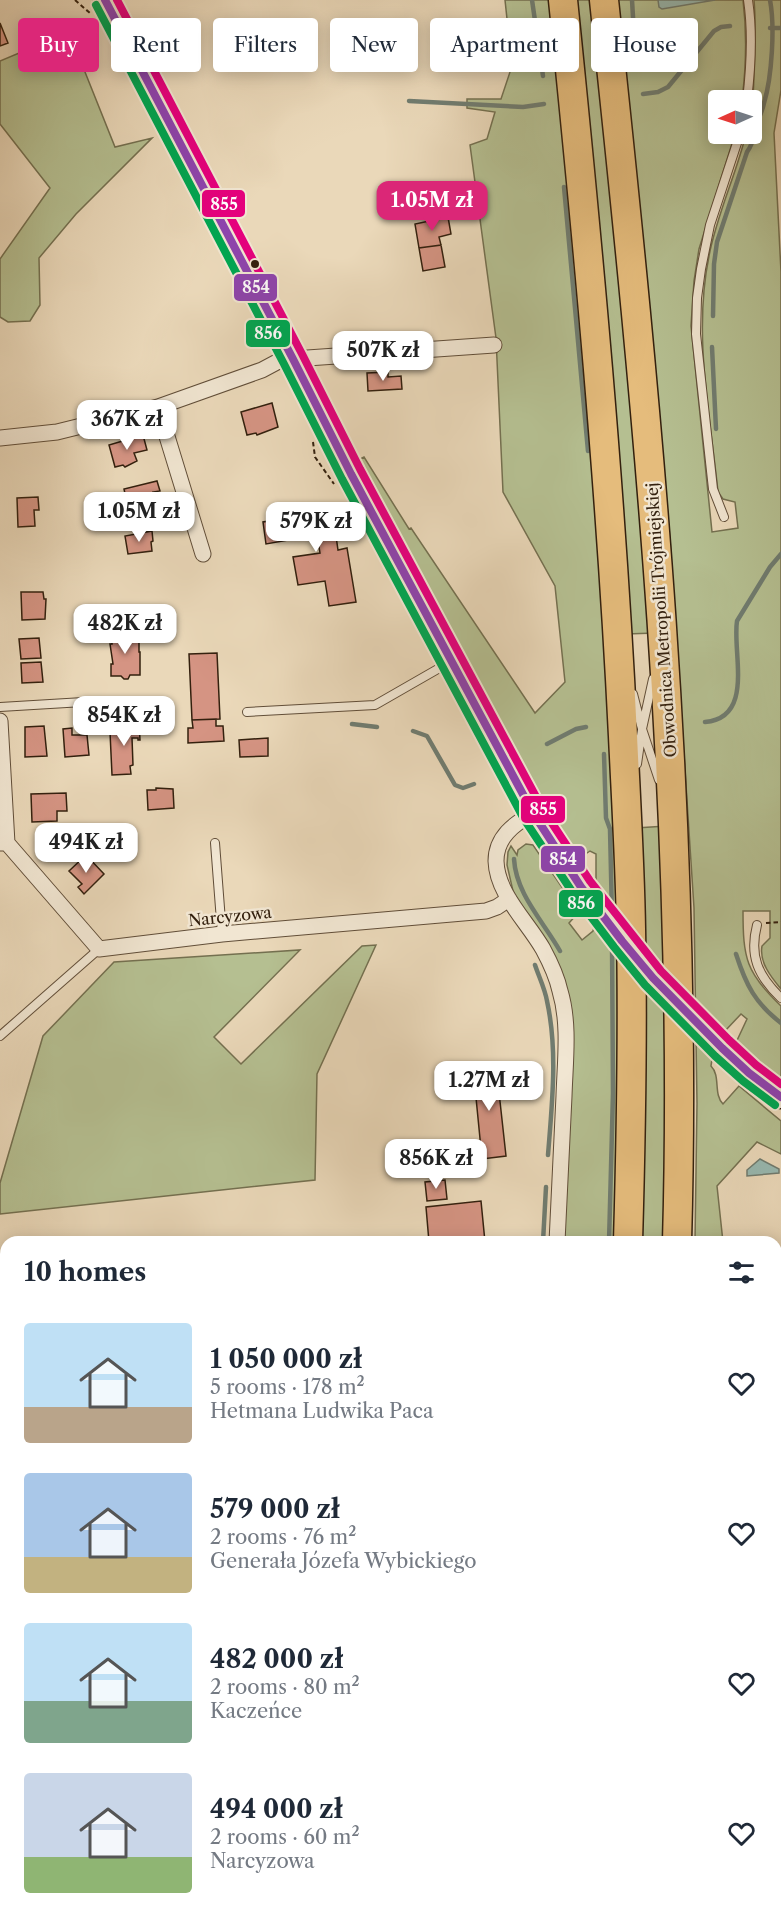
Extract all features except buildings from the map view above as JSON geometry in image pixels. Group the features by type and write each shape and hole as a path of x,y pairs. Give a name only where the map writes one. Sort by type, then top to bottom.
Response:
{"highway":[{"path":"563,0 602,413 618,634 631,927 632,1101 628,1236"},
{"name":"Obwodnica Metropolii Trójmiejskiej","path":"604,0 648,437 664,632 675,826 680,1129 677,1236"}],"main road":[{"path":"105,0 351,474 533,813 592,903 653,978 722,1048 749,1073 781,1097"}],"street":[{"path":"0,438 57,432 158,406 262,370 277,362 494,345"},
{"path":"158,406 203,554"},
{"path":"0,720 4,843 99,949"},
{"path":"533,813 515,823 501,839 496,860 500,879 509,899 549,960 561,991 566,1053 557,1236"},
{"name":"Narcyzowa","path":"99,949 222,934 486,911 509,899"}],"lane":[{"path":"748,0 751,33 748,90"},
{"path":"724,517 712,489 696,334 701,268 710,225 737,144"},
{"path":"657,664 664,632"},
{"path":"618,634 629,676"},
{"path":"247,712 375,705 451,662"},
{"path":"636,773 642,729 654,675"},
{"path":"631,687 642,729 675,826"},
{"path":"0,707 100,701"},
{"path":"627,828 634,784"},
{"path":"215,843 222,934"},
{"path":"757,925 753,939 756,965 781,998"},
{"path":"0,1035 99,949"}],"path":[{"path":"313,439 315,457 332,483 338,485"}],"green space":[{"path":"505,0 550,0 552,18 507,18"},
{"path":"572,0 596,0 598,18 591,18 591,72 603,72 655,633 626,634 578,72 579,18 574,18"},
{"path":"618,0 743,0 745,50 743,90 708,90 708,144 732,144 699,249 691,326 712,532 738,528 735,502 723,499 718,492 704,374 704,285 717,225 743,144 762,144 762,90 753,90 754,0 781,0 781,90 774,133 781,272 781,989 762,958 762,946 770,938 770,911 743,911 744,941 749,964 760,984 781,1006 781,1084 733,1049 747,1019 741,1014 724,1032 717,1027 711,1066 716,1075 718,1095 723,1104 739,1086 781,1121 781,1154 757,1142 717,1186 722,1236 695,1236 697,1103 694,908 670,539 625,72 698,72 698,18 620,18"},
{"path":"18,53 18,72 85,72 115,147 152,138 76,214 39,258 40,305 30,321 8,322 0,317 0,259 50,188 0,124 0,61"},
{"path":"510,72 557,72 597,525 610,736 617,942 615,1236 562,1236 572,1029 513,891 507,865 511,846 517,855 518,850 526,844 533,845 579,912 569,923 582,940 593,931 602,896 596,886 596,854 590,851 575,861 567,852 354,462 364,457 409,529 411,528 535,713 565,682 555,586 503,492 496,338 470,145 487,139 495,112 467,108 467,99 501,99"},
{"path":"666,826 670,1236 637,1236 636,828"},
{"path":"376,945 317,1074 315,1180 0,1214 0,1183 43,1036 114,962 300,950 214,1037 241,1064 362,946"}],"water":[{"path":"658,0 715,0 662,9 659,7"},
{"path":"760,1159 779,1169 779,1173 747,1176 747,1170"}],"waterway":[{"path":"532,0 543,76"},
{"path":"632,0 633,18"},
{"path":"713,316 714,264 717,242 747,152 753,141 767,92 772,37 770,0"},
{"path":"643,94 658,92 668,87 714,31 730,26"},
{"path":"770,28 781,28"},
{"path":"409,101 523,107 544,104"},
{"path":"564,187 588,451"},
{"path":"712,347 716,429"},
{"path":"705,722 721,718 730,709 736,696 738,682 737,621 770,567 781,554"},
{"path":"352,724 377,727"},
{"path":"547,744 576,729 586,727"},
{"path":"413,731 427,736 455,785 463,788 474,784"},
{"path":"604,754 606,818 610,829 612,916"},
{"path":"514,859 525,896 560,951"},
{"path":"609,1236 613,1093 612,942"},
{"path":"736,954 752,993 781,1023"},
{"path":"535,965 546,996 552,1039 553,1078 548,1155"},
{"path":"543,1236 546,1187"}],"transit line":[{"name":"854","path":"105,0 351,474 533,813 581,887 653,978 722,1048 749,1073 781,1097"},
{"name":"855","path":"117,0 360,469 542,808 590,881 661,971 729,1040 781,1084"},
{"name":"856","path":"96,5 342,479 524,819 573,893 645,985 715,1056 775,1105"}]}
